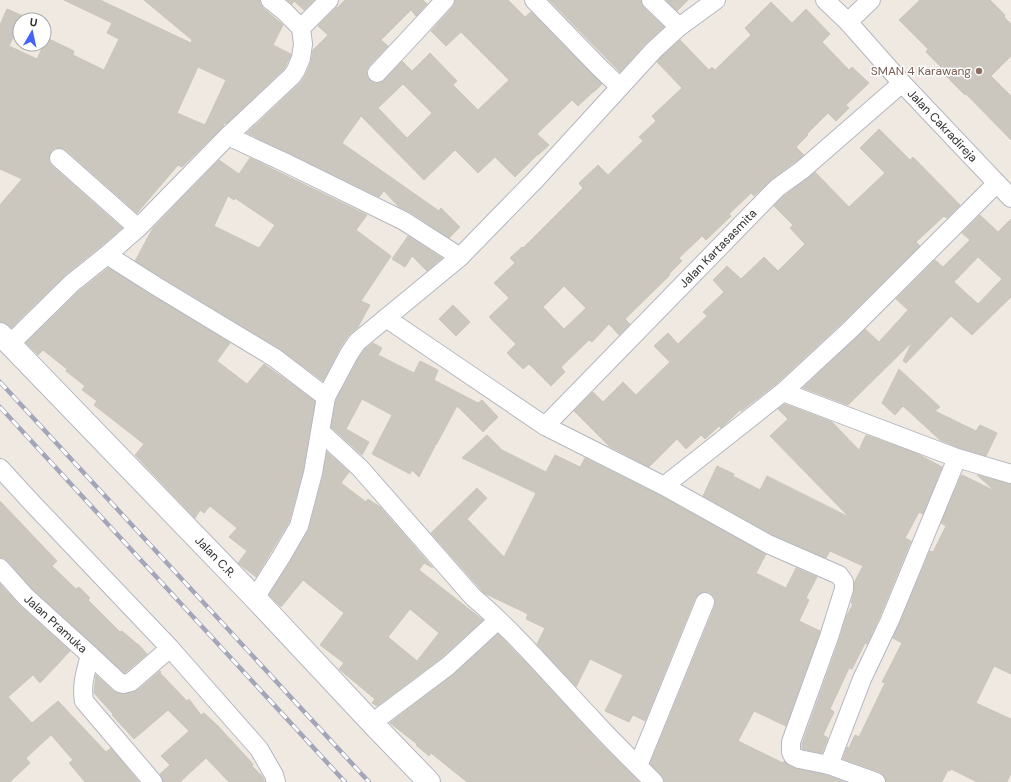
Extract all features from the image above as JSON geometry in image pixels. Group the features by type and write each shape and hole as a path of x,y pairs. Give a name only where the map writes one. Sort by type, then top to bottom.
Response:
{"street":[{"path":"5,339 138,228 228,136 292,76 301,58 303,44 300,28 284,11 270,0"},
{"path":"300,28 329,0"},
{"path":"376,73 408,41 445,0"},
{"path":"534,0 620,87"},
{"path":"651,0 679,27"},
{"path":"255,598 281,557 298,526 313,473 326,397 357,342 366,333 460,257 537,178 654,50 679,27 716,0"},
{"name":"Jalan Cakradireja","path":"825,0 848,22 902,83 1011,198"},
{"path":"848,22 871,0"},
{"name":"Jalan Kartasasmita","path":"545,426 777,188 802,170 902,83"},
{"path":"228,136 404,221 460,257"},
{"path":"60,158 138,228"},
{"path":"664,486 783,392 851,329 997,182"},
{"path":"107,255 275,358 326,397"},
{"path":"386,318 545,426 664,486 768,544 839,575 844,582 844,589 829,637 790,747 793,756 799,759 829,765 876,782"},
{"name":"Jalan C.R.","path":"5,339 255,598 429,782"},
{"path":"783,392 957,458 1011,474"},
{"path":"321,432 360,468 473,597 535,656 594,722 654,782"},
{"path":"829,765 862,679 890,620 957,458"},
{"path":"0,468 170,648 259,749 274,775 276,782"},
{"name":"Jalan Pramuka","path":"0,568 26,597 90,655 83,682 82,692 84,701 153,782"},
{"path":"638,766 705,602"},
{"path":"372,723 448,666 498,620"},
{"path":"90,655 120,683 123,684 131,682 170,648"}],"building":[{"path":"64,0 100,0 191,43 192,40 144,0 260,0 260,4 263,8 283,25 273,45 291,55 284,69 226,124 224,123 223,127 182,167 178,165 137,213 66,150 55,148 51,151 49,162 52,166 122,228 65,275 11,328 4,322 0,322 0,205 22,179 0,169 0,25 7,9 14,12 12,12 12,40 9,46 12,47 12,52 22,52 37,59 40,52 52,52 52,40 74,51 73,55 104,70 119,39 107,33 112,23","holes":["198,67 226,80 205,125 177,113"]},
{"path":"287,0 314,0 304,10 294,1 292,4"},
{"path":"345,0 423,0 427,4 416,16 411,10 381,40 388,46 369,66 367,71 367,76 374,83 380,83 384,80 402,61 412,71 430,53 457,81 453,85 478,110 509,80 461,32 446,46 431,31 453,7 455,0 508,0 525,17 531,12 602,84 578,106 572,100 537,134 549,145 515,177 495,157 478,173 455,150 424,180 361,116 342,143 439,211 441,208 460,227 449,238 410,212 399,207 384,191 379,197 247,133 301,82 311,62 313,50 328,35 318,26","holes":["403,84 432,113 407,138 378,108"]},
{"path":"549,0 641,0 644,8 664,27 646,43 620,72"},
{"path":"666,0 688,0 677,11"},
{"name":"SMAN 4 Karawang","path":"920,0 990,0 1005,15 1004,17 1011,24 1011,56 991,76 1011,96 1011,140 943,73 945,71 926,52 928,49 899,20"},
{"path":"771,2 792,23 806,9 830,34 822,42 849,70 852,67 869,83 846,105 849,108 836,121 828,113 807,134 808,135 796,147 804,155 771,180 754,196 751,193 729,214 731,216 706,240 702,236 679,258 682,261 669,274 670,275 625,319 630,324 619,335 609,324 592,342 589,340 561,367 565,372 551,386 529,364 523,369 507,353 516,344 489,317 509,298 494,283 515,263 510,258 522,247 523,248 583,188 579,183 598,165 608,175 643,141 639,137 656,121 652,116 682,88 657,62 661,57 680,40 709,70 712,67 715,70 751,35 745,28","holes":["564,286 586,308 564,329 543,307"]},
{"path":"879,129 910,160 913,157 960,205 947,218 944,216 916,242 920,246 844,321 776,384 741,411 740,410 721,428 719,426 705,439 701,435 686,449 677,439 649,467 609,446 574,411 593,392 603,402 623,382 636,395 670,362 654,346 668,333 678,344 707,316 703,312 724,292 713,280 727,266 741,279 764,257 778,271 805,244 790,228 793,225 774,206 784,196 815,172 849,207 885,173 860,148"},
{"path":"250,158 367,215 356,230 391,256 361,301 370,305 358,327 348,336 340,348 323,381 280,349 135,261 153,228 219,160 239,174","holes":["228,196 234,200 235,198 275,225 259,248 214,226"]},
{"path":"980,215 998,232 1011,219 1011,297 972,335 951,316 906,363 903,361 912,342 848,405 803,388 865,329 879,342 908,310 896,299 935,260 943,267 970,240 962,233","holes":["978,257 1002,279 978,304 954,282"]},
{"path":"408,236 442,258 427,271 412,256 405,267 392,259"},
{"path":"108,268 230,343 217,361 247,384 264,364 315,401 303,471 289,522 256,577 238,563 247,551 229,537 237,528 210,506 204,513 200,510 195,518 135,455 144,444 94,405 97,401 82,390 85,386 66,371 67,369 43,350 38,355 26,343 79,291"},
{"path":"453,305 470,322 456,336 439,319"},
{"path":"373,343 382,348 378,355 414,373 420,361 438,370 434,380 478,403 482,400 498,417 483,432 457,406 436,445 434,444 435,446 419,477 412,470 410,474 372,454 392,415 362,399 346,429 369,442 362,455 331,427 336,400 358,359 365,349"},
{"path":"899,369 940,407 935,411 976,431 980,425 997,433 986,456 940,440 903,406 895,415 882,403"},
{"path":"785,404 832,422 859,450 866,435 916,453 942,467 923,514 919,512 905,538 911,541 880,616 867,644 865,643 852,669 849,668 830,709 834,712 823,735 828,738 822,753 802,749 802,744 839,641 846,617 853,604 851,603 854,592 854,583 863,566 830,551 826,558 773,535 703,496 717,466 734,474 733,476 760,490 767,476 849,517 770,436 788,419 778,409"},
{"path":"487,435 502,450 546,472 555,455 580,467 585,458 659,495 766,554 756,573 786,588 796,568 817,577 806,598 809,600 799,621 820,631 786,726 754,711 738,741 783,763 784,761 794,768 826,775 845,782 664,782 661,775 650,764 715,606 714,596 709,592 704,592 695,598 645,721 633,715 629,722 605,711 623,675 590,659 576,687 537,644 545,628 526,619 528,614 484,593 431,533 477,488 487,498 467,519 504,557 536,493 462,458"},
{"path":"327,452 349,472 341,483 366,502 368,499 380,507 394,523 393,525 395,524 433,568 424,563 419,570 483,620 441,658 377,706 372,703 375,699 339,669 344,663 320,645 344,613 303,580 281,607 269,595 309,529 323,476","holes":["410,609 439,633 417,661 388,637"]},
{"path":"962,475 995,491 977,475 1011,484 1011,674 994,666 976,703 1011,719 1011,773 1007,782 977,782 951,769 950,771 948,770 942,782 886,782 884,776 880,772 843,759 847,747 849,748 855,735 859,737 885,683 882,682 902,643 893,638 930,551 933,552 946,526 941,523"},
{"path":"0,501 57,561 52,566 76,589 79,587 90,598 88,600 120,632 122,631 138,644 147,654 126,672 124,673 33,590 8,561 4,558 0,558"},
{"path":"0,584 19,605 70,651 40,683 33,675 8,697 32,723 58,701 106,752 111,748 139,782 85,782 69,763 73,760 51,735 26,758 30,763 10,782 0,782"},
{"path":"498,634 601,744 639,782 467,782 431,753 429,756 416,745 417,744 390,723 454,674"},
{"path":"160,671 160,673 187,701 189,699 201,715 204,713 219,727 253,764 252,766 262,776 265,782 229,782 206,758 180,782 163,782 160,774 170,765 161,756 189,731 168,710 134,739 94,693 96,675 113,691 120,694 125,694 138,690"}],"railway":[{"path":"0,382 369,782"},
{"path":"0,407 345,782"}],"place":[{"name":"SMAN 4 Karawang","path":"979,71"}]}
